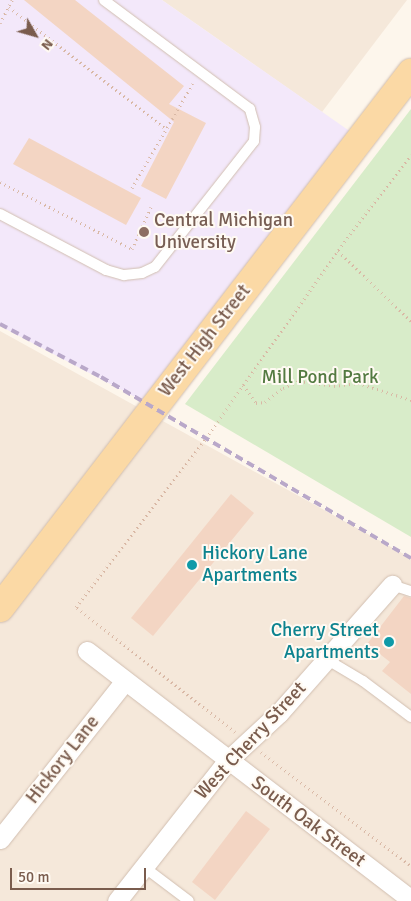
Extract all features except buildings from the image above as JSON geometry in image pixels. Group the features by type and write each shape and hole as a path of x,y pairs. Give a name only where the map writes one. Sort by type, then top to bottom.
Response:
{"main road":[{"name":"West High Street","path":"0,608 411,73"}],"street":[{"name":"West Cherry Street","path":"117,901 227,761 279,713 392,586"},
{"name":"South Oak Street","path":"87,651 227,761 411,900"},
{"name":"Hickory Lane","path":"0,839 125,681"}],"lane":[{"path":"0,214 106,270 124,275 155,267 254,141 256,127 250,109 104,0"},
{"path":"392,586 411,591"},
{"path":"326,659 363,681 411,717"},
{"path":"144,867 189,901"}],"path":[{"path":"0,23 12,0"},
{"path":"9,7 165,128"},
{"path":"132,188 165,128 201,72"},
{"path":"411,155 76,607 248,742 411,866"},
{"path":"0,182 132,249 151,207"},
{"path":"338,251 411,321"},
{"path":"242,385 256,403 265,402 283,388 299,381 334,386 358,383 411,400"}],"shaded area":[{"name":"Central Michigan University","path":"0,0 162,0 361,139 154,407 0,326"},
{"path":"162,0 407,0 322,112"},
{"path":"0,331 411,558 411,901 0,901"}],"green space":[{"name":"Mill Pond Park","path":"411,109 411,537 185,404"}],"railway":[{"path":"0,324 101,377 411,558"}],"place":[{"name":"Central Michigan University","path":"144,232"},
{"name":"Hickory Lane Apartments","path":"192,565"},
{"name":"Cherry Street Apartments","path":"389,642"}]}
